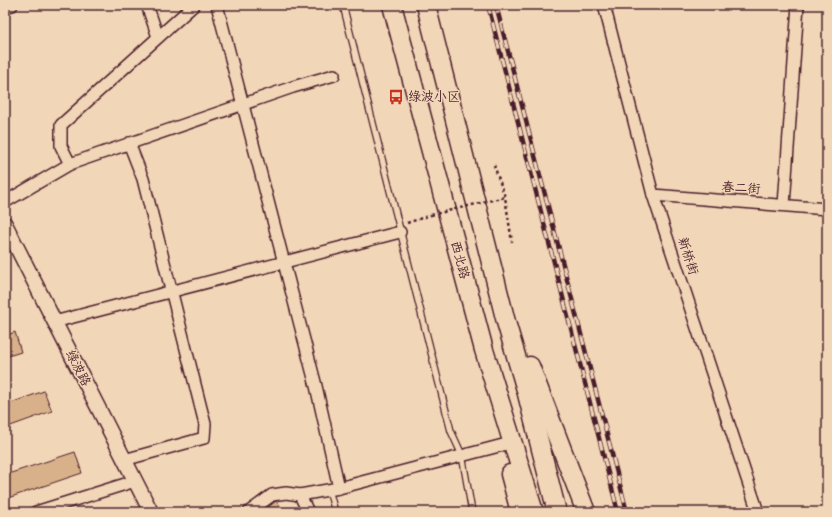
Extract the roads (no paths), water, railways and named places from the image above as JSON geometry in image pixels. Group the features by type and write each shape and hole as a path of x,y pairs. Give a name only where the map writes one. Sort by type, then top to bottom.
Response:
{"highway":[{"name":"西北路","path":"392,5 481,341 534,512"},
{"path":"426,5 506,322 526,390 557,512"},
{"path":"506,322 530,366 586,512"},
{"path":"481,341 503,445 520,512"}],"street":[{"path":"5,7 12,5"},
{"path":"147,5 158,37"},
{"path":"70,164 61,146 61,125 194,5"},
{"path":"217,5 316,386 334,489"},
{"name":"新桥街","path":"604,5 654,195 758,512"},
{"path":"784,205 798,5"},
{"path":"5,202 70,164 243,104 334,75"},
{"path":"124,460 204,438 205,424 143,179 129,143"},
{"name":"春二街","path":"654,195 827,209"},
{"name":"绿波路","path":"5,224 151,512"},
{"path":"54,322 284,262 404,228"},
{"path":"249,512 272,495 286,493 300,495 334,489 503,445"},
{"path":"36,512 135,482"},
{"path":"300,495 308,512"}],"lane":[{"path":"343,5 404,228 451,431 462,455 472,512"},
{"path":"334,489 335,512"}],"railway":[{"path":"488,5 618,512"},
{"path":"496,5 627,512"}],"place":[{"name":"绿波小区","path":"396,97"}]}
